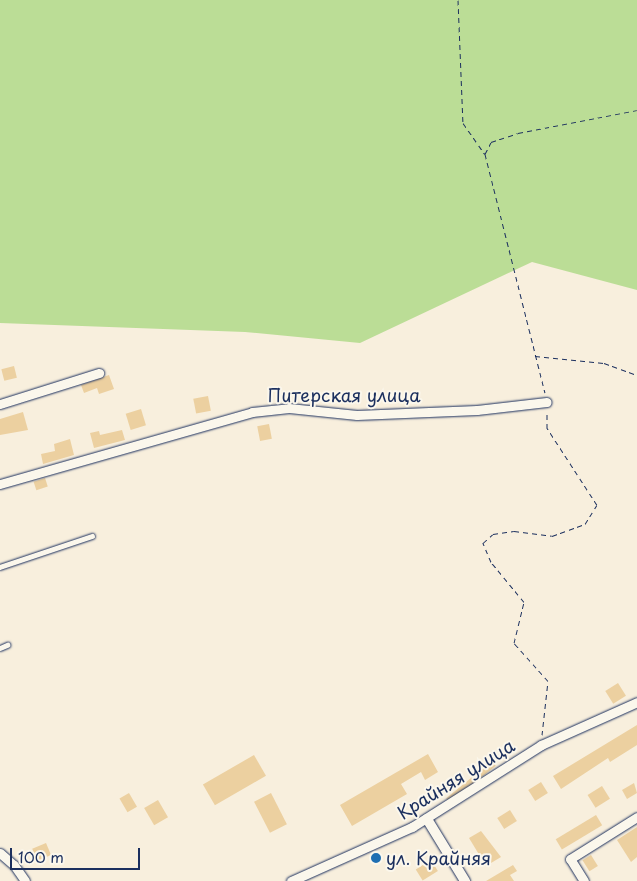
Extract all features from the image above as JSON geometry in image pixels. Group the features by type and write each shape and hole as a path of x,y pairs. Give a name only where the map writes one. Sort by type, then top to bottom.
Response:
{"street":[{"path":"0,404 99,373"},
{"name":"Питерская улица","path":"0,484 252,412 289,408 357,415 477,410 547,402"},
{"name":"Крайняя улица","path":"291,881 373,847 427,819 541,745 637,702"},
{"path":"584,881 570,859 637,817"},
{"path":"427,819 465,881"},
{"path":"0,854 14,865 25,881"}],"lane":[{"path":"0,567 92,536"},
{"path":"0,648 7,645"}],"path":[{"path":"458,0 463,123 485,154 547,402 547,428 597,505 585,524 552,536 514,531 493,534 483,543 491,562 524,602 514,643 548,681 541,745"},
{"path":"485,154 491,142 518,133 637,110"},
{"path":"535,356 604,362 637,375"}],"green space":[{"path":"0,0 637,0 637,290 532,262 360,343 245,332 0,323"}],"building":[{"path":"14,366 17,378 4,381 1,369"},
{"path":"109,375 114,389 99,394 97,388 84,393 81,385"},
{"path":"208,396 211,411 196,414 193,399"},
{"path":"141,409 146,425 131,430 126,414"},
{"path":"23,412 28,430 0,435 0,419"},
{"path":"269,424 272,439 260,441 257,426"},
{"path":"122,430 125,440 94,448 90,433 99,431 100,435"},
{"path":"70,439 74,455 43,464 41,454 55,451 54,444"},
{"path":"45,478 48,487 36,490 34,482"},
{"path":"618,683 626,696 613,704 605,691"},
{"path":"637,725 637,745 610,762 608,758 561,789 553,776"},
{"path":"428,754 438,772 425,780 421,772 401,784 407,794 352,826 340,805"},
{"path":"254,755 266,776 215,805 203,784"},
{"path":"492,761 496,766 450,803 446,798"},
{"path":"541,782 548,793 535,801 528,790"},
{"path":"634,783 637,793 627,799 622,790"},
{"path":"602,786 610,799 596,808 588,795"},
{"path":"129,793 137,807 127,812 119,798"},
{"path":"271,793 287,824 270,833 254,802"},
{"path":"158,800 168,817 154,825 144,808"},
{"path":"510,810 517,821 504,829 497,818"},
{"path":"596,815 602,825 562,849 556,839"},
{"path":"637,827 637,857 631,862 617,840"},
{"path":"481,831 501,857 486,866 469,838"},
{"path":"46,843 51,855 37,861 32,849"},
{"path":"591,855 598,866 589,871 583,860"},
{"path":"431,860 438,871 423,881 416,870"},
{"path":"513,865 517,871 510,875 514,881 486,881"}],"place":[{"name":"ул. Крайняя","path":"376,858"}]}
